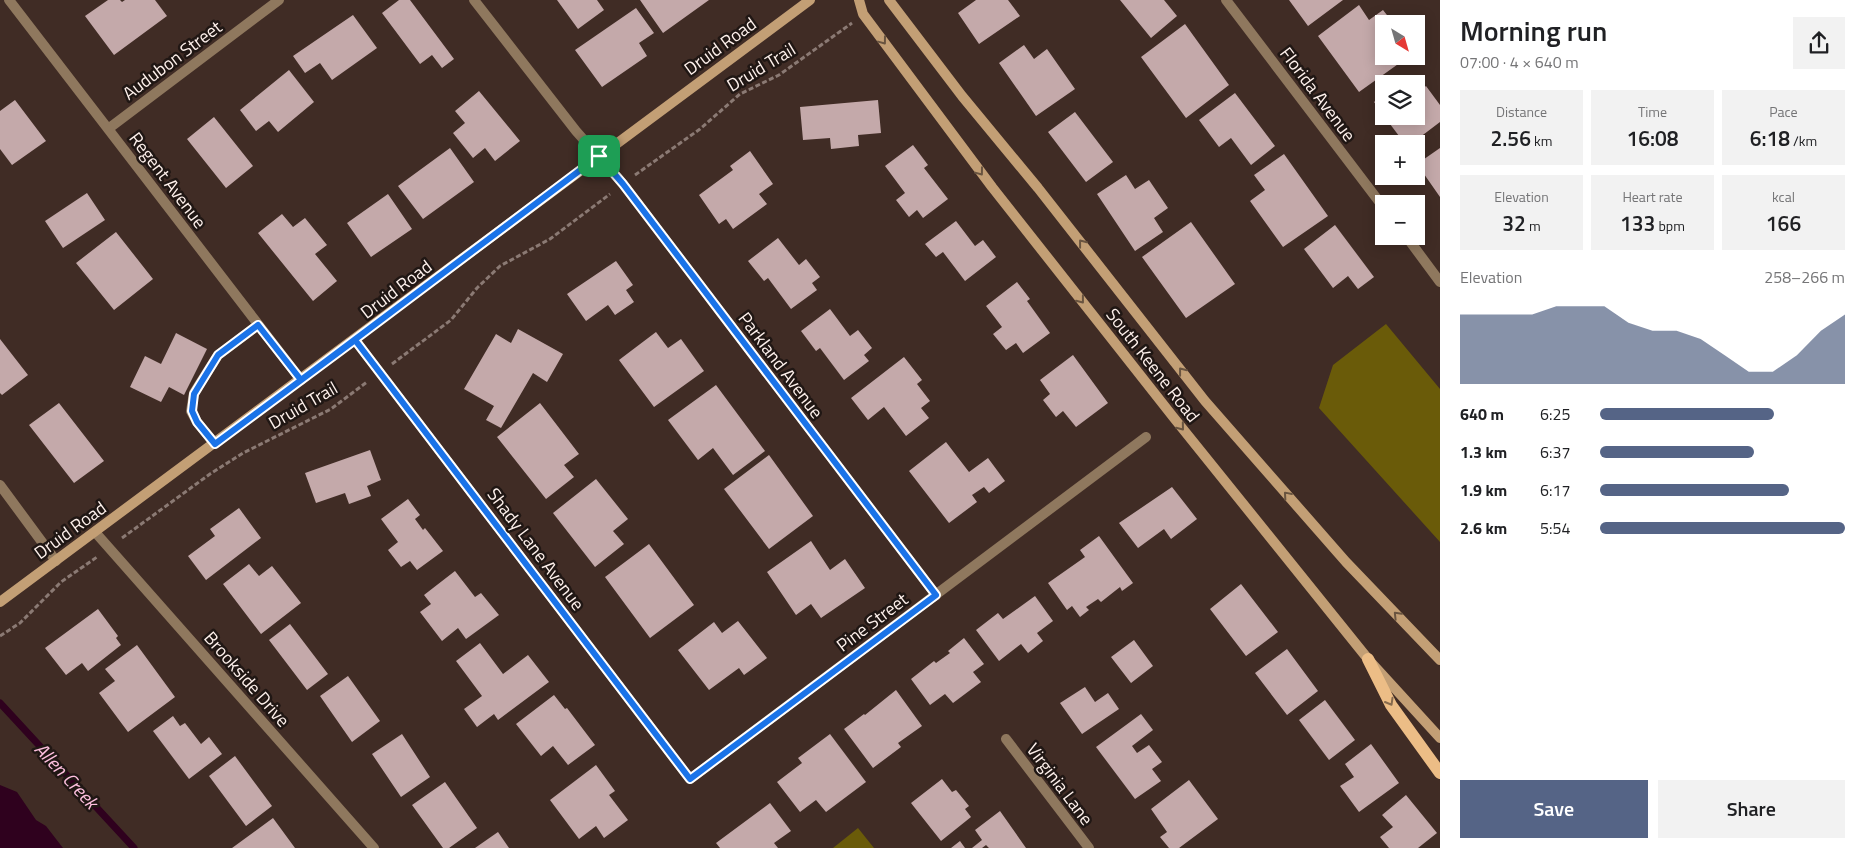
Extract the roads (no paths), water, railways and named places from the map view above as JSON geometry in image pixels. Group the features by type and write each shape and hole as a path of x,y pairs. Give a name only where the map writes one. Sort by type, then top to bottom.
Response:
{"main road":[{"name":"Druid Road","path":"0,602 810,0"},
{"name":"South Keene Road","path":"859,0 863,14 992,187 1368,659 1440,738"},
{"name":"South Keene Road","path":"889,0 962,96 1044,196 1205,401 1346,562 1440,660"},
{"path":"1368,659 1391,705 1440,773"}],"street":[{"name":"Regent Avenue","path":"9,0 301,380"},
{"name":"Audubon Street","path":"108,129 279,0"},
{"path":"474,0 576,131 599,156"},
{"name":"Florida Avenue","path":"1226,0 1375,196"},
{"name":"Parkland Avenue","path":"599,156 623,184 936,595"},
{"path":"1413,245 1440,282"},
{"path":"215,444 197,422 192,411 194,394 218,355 258,325"},
{"name":"Shady Lane Avenue","path":"355,340 690,779"},
{"name":"Pine Street","path":"690,779 1146,437"},
{"path":"0,485 56,560"},
{"name":"Brookside Drive","path":"95,532 374,848"},
{"name":"Virginia Lane","path":"1006,739 1088,848"}],"waterway":[{"name":"Allen Creek","path":"0,703 134,848"}]}
